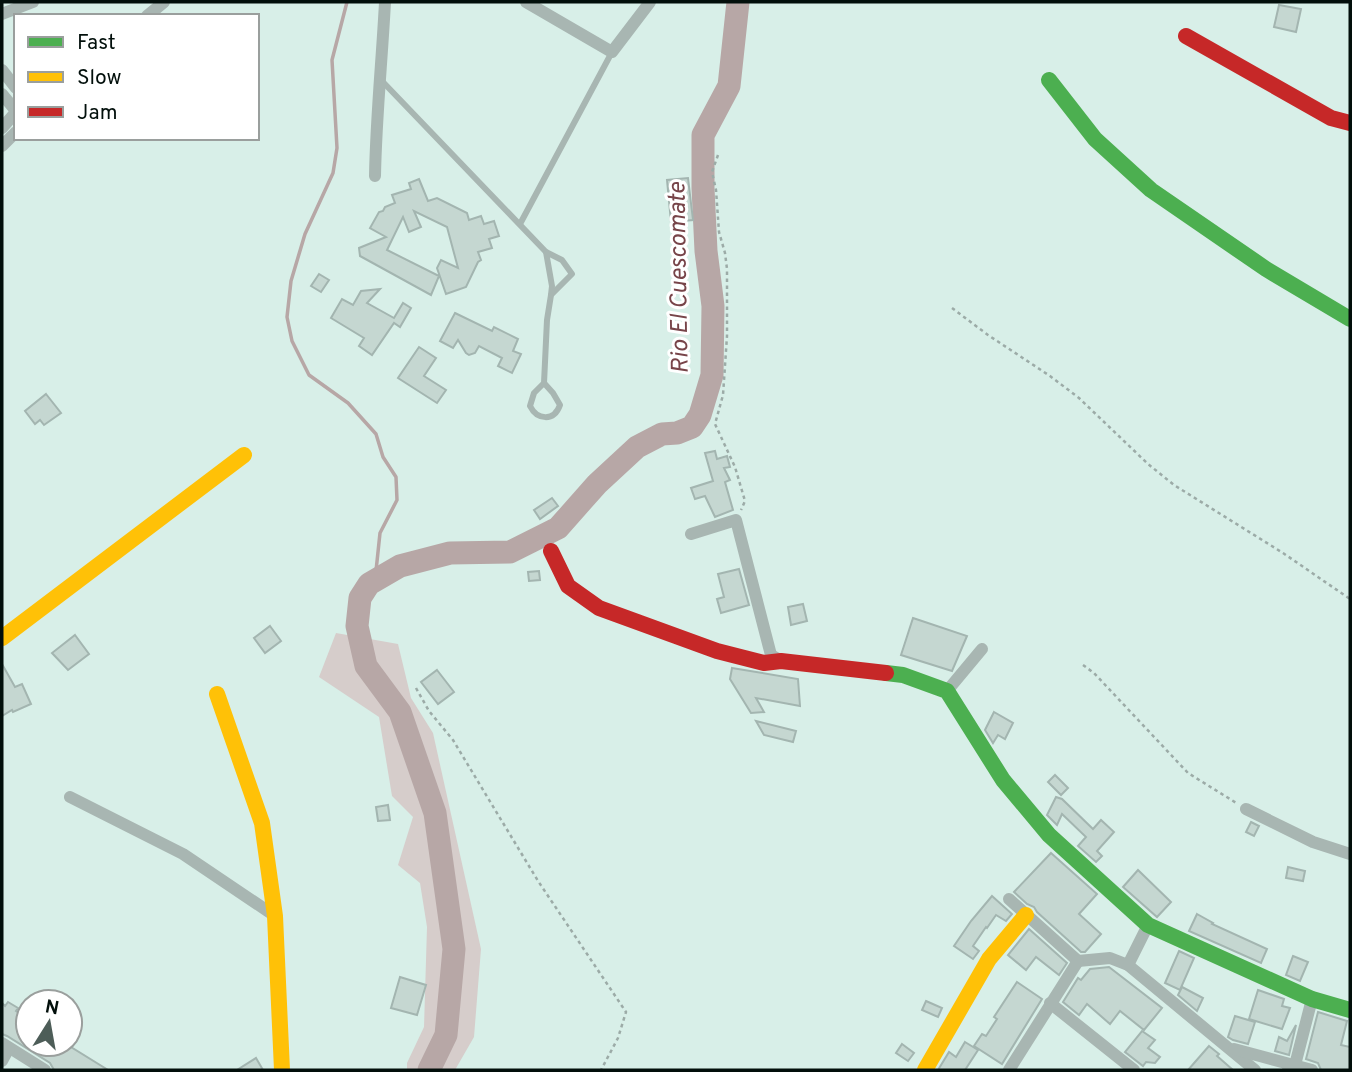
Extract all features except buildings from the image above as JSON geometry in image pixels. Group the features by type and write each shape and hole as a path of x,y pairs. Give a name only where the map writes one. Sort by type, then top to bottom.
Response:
{"street":[{"path":"2,14 33,2"},
{"path":"149,14 164,2"},
{"path":"375,176 385,2"},
{"path":"526,2 612,52 650,2"},
{"path":"1186,36 1331,118 1350,123"},
{"path":"2,70 14,85"},
{"path":"1049,80 1095,139 1151,190 1266,269 1350,319"},
{"path":"2,93 14,109"},
{"path":"2,128 14,114"},
{"path":"2,638 244,455"},
{"path":"691,534 736,520 771,655 780,661"},
{"path":"551,551 568,586 599,608 717,651 764,663 780,661 903,675 947,691 1003,780 1049,835 1148,925 1312,999 1350,1010"},
{"path":"947,691 982,649"},
{"path":"217,694 262,823 275,916 282,1070"},
{"path":"70,797 183,854 275,916"},
{"path":"1246,809 1313,842 1350,854"},
{"path":"1009,899 1078,961 1110,958 1128,965 1255,1070"},
{"path":"925,1070 989,959 1026,915"},
{"path":"1128,965 1148,925"},
{"path":"1014,1068 1078,961"},
{"path":"1291,1068 1312,999"},
{"path":"1051,1003 1134,1070"},
{"path":"2,1061 5,1046 45,1070"},
{"path":"1230,1048 1291,1068 1312,1070"}],"lane":[{"path":"520,224 612,52"},
{"path":"381,80 546,252 562,260 572,274 551,295"},
{"path":"544,383 560,405 558,412 542,418 534,413 530,406 534,393 544,383 547,320 552,286 546,252"}],"path":[{"path":"718,155 712,172 719,232 727,269 727,336 723,395 715,424 735,467 745,501 736,520"},
{"path":"952,308 1079,398 1174,485 1283,553 1350,599"},
{"path":"1083,665 1094,673 1188,773 1246,809"},
{"path":"416,688 429,711 453,740 538,881 626,1012 618,1038 601,1070"}],"shaded area":[{"path":"336,633 398,644 411,698 433,733 481,949 474,1037 455,1070 407,1070 407,1063 424,1027 427,927 420,883 398,865 413,817 392,796 379,717 319,677"}],"waterway":[{"path":"347,2 332,60 337,148 333,173 305,234 291,281 287,317 292,341 309,375 348,403 376,434 383,457 396,477 397,500 380,533 376,571 369,584"},
{"name":"Rio El Cuescomate","path":"429,1070 446,1035 454,949 435,813 400,712 366,666 357,626 360,598 369,584 400,566 450,553 510,552 558,528 597,484 637,447 662,434 677,433 692,427 700,415 712,375 713,306 706,251 703,135 729,86 738,2"}],"traffic: fast":[{"path":"1049,80 1095,139 1151,190 1266,269 1350,319"},
{"path":"886,673 903,675 947,691 1003,780 1049,835 1148,925 1312,999 1350,1010"}],"traffic: slow":[{"path":"2,638 244,455"},
{"path":"217,694 262,823 275,916 282,1070"},
{"path":"925,1070 989,959 1026,915"}],"traffic: jam":[{"path":"1186,36 1331,118 1350,123"},
{"path":"551,551 568,586 599,608 717,651 764,663 781,661 886,673"}]}
